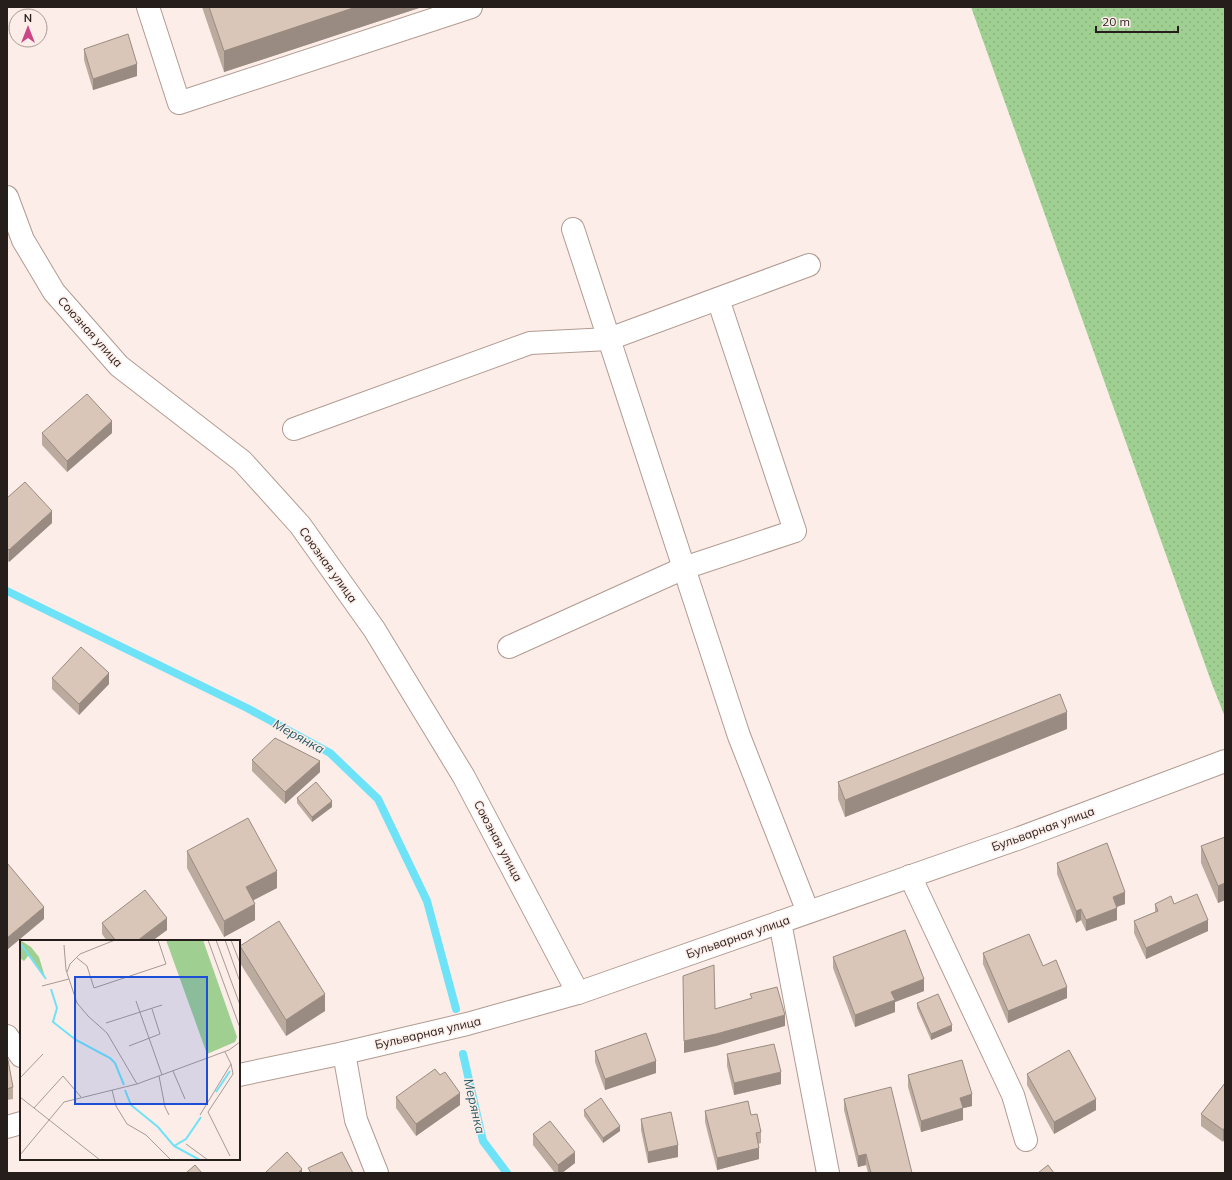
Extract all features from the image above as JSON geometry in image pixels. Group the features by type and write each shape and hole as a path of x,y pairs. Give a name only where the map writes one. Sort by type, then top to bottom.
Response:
{"street":[{"path":"148,7 179,103 471,7"},
{"name":"Союзная улица","path":"7,197 24,240 54,292 119,366 242,461 300,525 374,629 464,777 578,993"},
{"path":"573,229 740,736 808,912"},
{"path":"294,429 530,343 609,339 808,265"},
{"path":"509,647 684,568 795,531 718,299"},
{"name":"Бульварная улица","path":"240,1075 344,1053 467,1024 578,993 1017,839 1225,761"},
{"path":"910,876 1013,1096 1026,1140"},
{"path":"780,922 828,1173"},
{"path":"7,1036 20,1055"},
{"path":"344,1053 356,1120 377,1173"},
{"path":"7,1127 20,1123"}],"green space":[{"path":"971,7 1225,7 1225,717 1212,684"}],"building":[{"path":"209,7 356,7 224,51"},
{"path":"128,34 137,64 93,79 84,49"},
{"path":"87,394 112,421 67,461 42,433"},
{"path":"25,482 52,511 9,550 7,548 7,498"},
{"path":"81,647 109,673 79,704 52,678"},
{"path":"1060,694 1067,712 845,800 838,782"},
{"path":"275,738 320,761 285,792 252,760"},
{"path":"316,782 332,801 312,817 297,798"},
{"path":"248,818 277,871 246,887 255,904 224,921 187,851"},
{"path":"1225,837 1225,883 1218,886 1201,846"},
{"path":"1107,843 1125,892 1113,897 1117,908 1086,920 1081,909 1076,911 1057,863"},
{"path":"7,863 44,907 7,938"},
{"path":"145,890 167,918 138,940 115,940 102,923"},
{"path":"1197,894 1208,920 1146,948 1134,921 1158,911 1155,904 1171,896 1174,904"},
{"path":"279,921 325,994 286,1020 240,946"},
{"path":"905,930 924,979 891,992 895,1000 855,1015 833,957"},
{"path":"1029,934 1043,966 1056,960 1067,987 1008,1011 983,953"},
{"path":"714,965 715,1009 752,998 750,994 777,987 785,1015 684,1041 683,976"},
{"path":"938,994 952,1025 931,1034 917,1003"},
{"path":"646,1033 656,1061 605,1079 595,1051"},
{"path":"774,1044 781,1072 734,1083 727,1054"},
{"path":"1069,1050 1096,1099 1054,1122 1027,1074"},
{"path":"7,1060 13,1087 7,1089"},
{"path":"962,1060 972,1094 960,1098 963,1108 921,1121 908,1075"},
{"path":"435,1069 440,1075 445,1072 460,1093 416,1124 396,1097"},
{"path":"1225,1083 1225,1127 1223,1130 1201,1114"},
{"path":"891,1087 912,1173 871,1173 866,1154 858,1156 844,1099"},
{"path":"601,1098 620,1126 603,1138 584,1110"},
{"path":"748,1101 751,1115 757,1114 761,1132 756,1133 759,1148 717,1158 705,1111"},
{"path":"671,1112 678,1145 648,1152 641,1119"},
{"path":"550,1121 575,1152 558,1165 533,1134"},
{"path":"287,1152 302,1169 298,1173 265,1173"},
{"path":"342,1152 353,1173 311,1173 308,1168"},
{"path":"195,1165 202,1173 186,1173"},
{"path":"1048,1165 1054,1173 1038,1173"}],"waterway":[{"name":"Мерянка","path":"7,591 247,708 330,753 378,799 427,901 456,1009"},
{"name":"Мерянка","path":"463,1054 483,1141 507,1173"}]}
